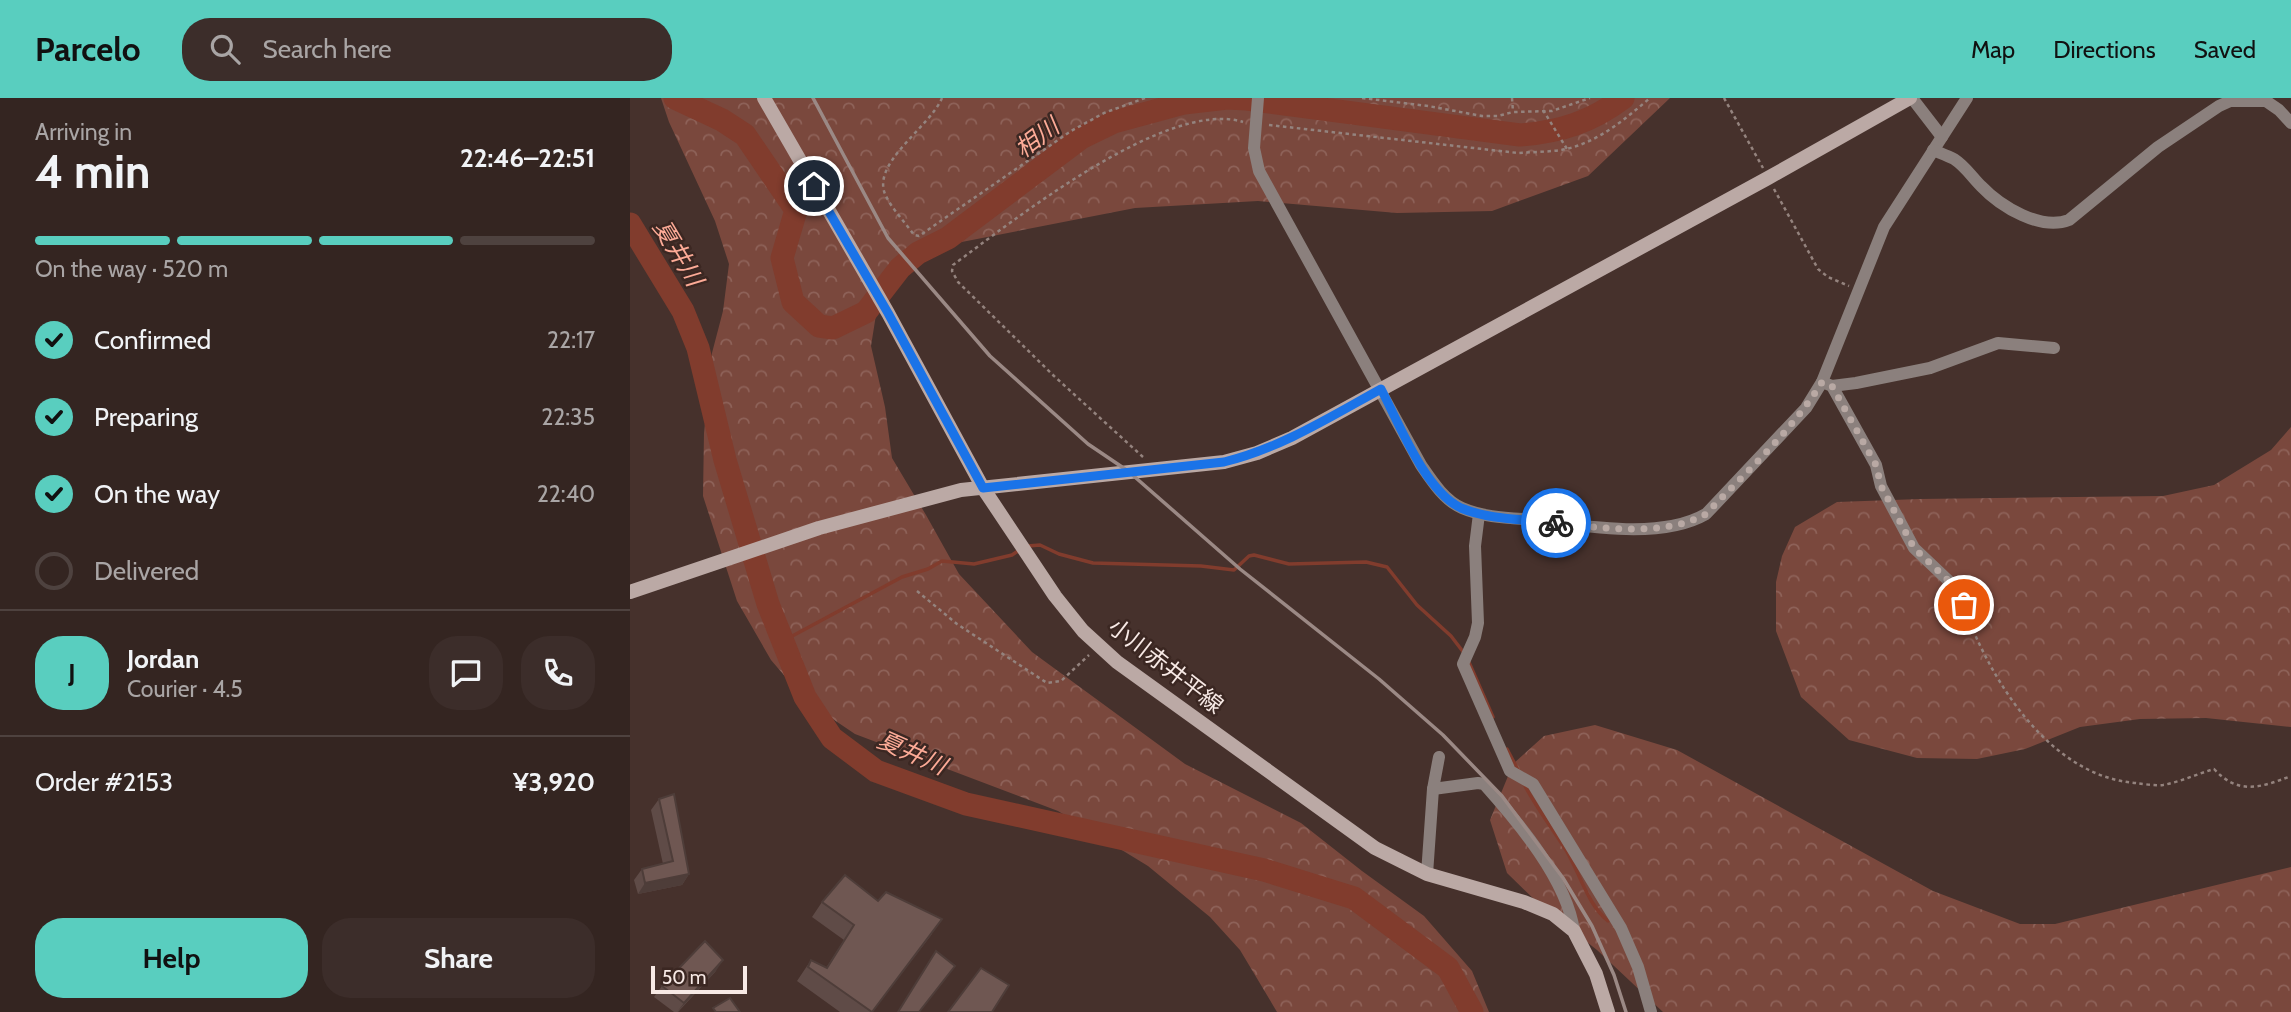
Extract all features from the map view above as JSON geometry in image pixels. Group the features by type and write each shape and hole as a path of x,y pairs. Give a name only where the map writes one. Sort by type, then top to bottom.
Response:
{"street":[{"name":"小川赤井平線","path":"764,98 888,313 983,488 1055,597 1083,631 1118,662 1375,848 1427,874 1524,902 1553,914 1574,931 1596,974 1608,1012"},
{"path":"1258,98 1254,148 1259,171 1421,465 1439,490 1458,507 1479,514 1612,529 1661,527 1693,521 1706,514 1827,384 1858,290 1884,226 1967,98"},
{"path":"630,592 819,528 961,490 1224,462 1257,453 1292,438 1911,98 1942,137"},
{"path":"1933,150 1954,159 1990,194 2009,207 2044,223 2058,224 2069,220 2158,147 2219,106 2230,102 2266,102 2279,110 2291,123"},
{"path":"1827,384 1856,383 1930,368 1998,343 2054,348"},
{"path":"1827,384 1876,465 1881,486 1914,548 1952,584 1969,620"},
{"path":"1479,514 1475,547 1478,623 1463,664 1510,771 1533,784 1621,928 1638,967 1651,1012"},
{"path":"1427,874 1433,789 1439,757"},
{"path":"1433,789 1484,784 1512,815 1555,878 1567,900 1574,931"}],"path":[{"path":"942,98 932,116 904,144 888,166 883,181 885,195 914,234 919,236 1071,131 1104,113 1145,98"},
{"path":"1362,98 1482,116 1552,111 1590,98"},
{"path":"1512,98 1513,112"},
{"path":"1156,469 1054,376 958,282 952,271 953,265 1100,161 1146,137 1214,117 1518,153 1566,147 1602,134 1622,122 1650,98"},
{"path":"1724,98 1818,269 1828,277 1858,290"},
{"path":"1544,112 1566,147"},
{"path":"917,592 957,624 1047,683 1061,681 1100,646"},
{"path":"1969,620 1987,663 2045,741 2082,767 2102,777 2129,783 2162,785 2214,768 2224,780 2237,787 2248,788 2291,776"}],"green space":[{"path":"661,98 1670,98 1588,176 1492,211 1397,213 1258,201 1135,208 931,248 901,266 879,296 871,346 885,407 892,458 959,574 1032,652 1185,764 1301,823 1424,916 1472,971 1489,1012 1277,1012 1240,950 1210,917 1148,866 1058,811 855,734 806,701 771,660 737,601 703,496 704,433 712,353 723,311 729,264 715,221 669,122"},
{"path":"2291,427 2291,727 2206,718 2140,719 2080,727 2025,749 1977,759 1917,758 1849,740 1801,697 1776,631 1776,582 1782,556 1795,527 1837,502 2163,496 2214,485 2271,450"},
{"path":"1595,725 1677,750 1933,891 2020,924 2055,924 2291,867 2291,1012 1663,1012 1597,950 1541,906 1507,873 1490,820 1513,764 1544,736"}],"building":[{"path":"674,794 689,874 645,883 642,869 673,861 659,799"},
{"path":"845,875 878,901 886,892 942,919 872,1012 808,967 811,960 827,968 854,925 822,902"},
{"path":"705,941 723,960 684,1003 662,986"},
{"path":"936,951 955,966 919,1012 898,1012"},
{"path":"981,968 1009,985 992,1012 948,1012"},
{"path":"730,998 740,1012 716,1012 713,1008"}],"waterway":[{"name":"相川","path":"675,98 722,120 745,135 796,210 782,258 793,302 819,326 833,328 866,312 900,268 918,253 948,238 1081,138 1114,122 1184,103 1227,98 1520,135 1574,124 1623,98"},
{"name":"夏井川","path":"630,224 683,311 698,348 725,460 768,604 805,697 832,738 876,771 966,804 1264,870 1354,898 1448,968 1472,1012"},
{"path":"1028,546 1040,545 1059,554 1093,563 1201,566 1234,570 1249,556 1254,555 1289,564 1366,562 1387,567 1417,605 1451,636 1464,653"},
{"path":"783,641 902,577 928,569 942,561 974,564 1012,555 1018,551"},
{"path":"1468,660 1493,717"},
{"path":"1507,749 1518,770"},
{"path":"1524,784 1566,850 1595,906 1608,921"}],"railway":[{"path":"813,98 888,238 990,356 1088,444 1128,471 1240,569 1379,679 1443,735 1502,796 1563,878 1592,926 1614,975 1626,1012"}],"way so far":[{"path":"1556,523 1612,529 1661,527 1693,521 1706,514 1791,425 1806,408 1822,382 1832,386 1876,465 1881,486 1914,548 1952,584 1964,605"}],"route":[{"path":"814,186 888,313 983,488 1224,462 1257,453 1292,438 1381,389 1421,465 1439,490 1458,507 1479,514 1556,523"}]}
